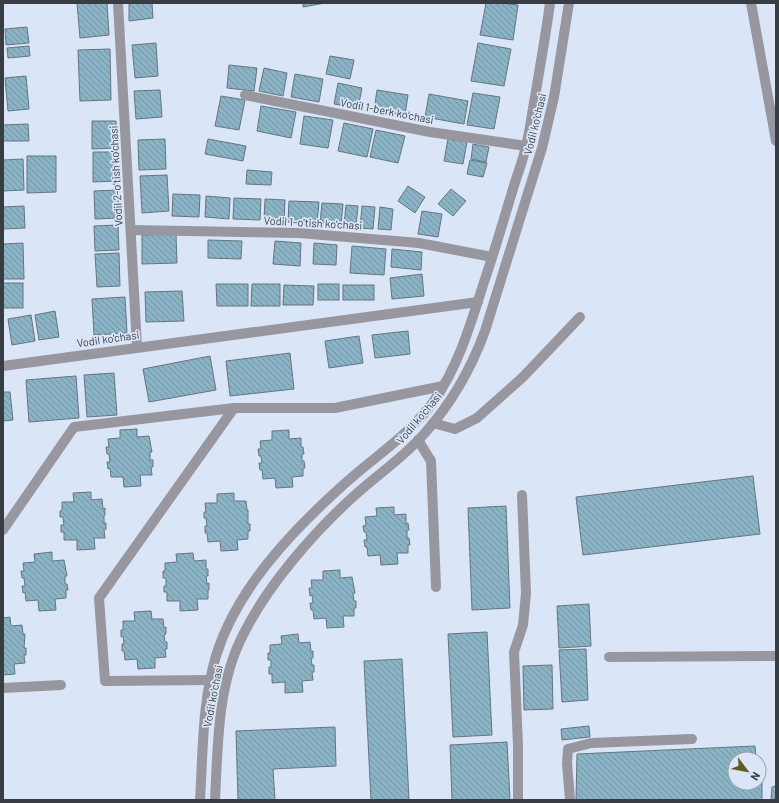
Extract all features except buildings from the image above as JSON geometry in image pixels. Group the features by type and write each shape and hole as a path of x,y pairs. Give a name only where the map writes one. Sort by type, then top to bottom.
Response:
{"street":[{"name":"Vodil 2-o'tish ko'chasi","path":"118,3 138,347"},
{"name":"Vodil ko'chasi","path":"200,800 204,727 210,680 224,633 235,611 262,571 322,504 343,484 389,448 411,428 434,401 459,354 478,302 526,146 550,3"},
{"name":"Vodil ko'chasi","path":"216,800 219,726 222,703 227,680 242,635 279,579 307,544 354,496 390,466 418,440 433,423 459,386 474,360 485,331 542,148 554,97 569,3"},
{"path":"751,3 776,142"},
{"name":"Vodil 1-berk ko'chasi","path":"245,95 430,132 526,146"},
{"name":"Vodil 1-o'tish ko'chasi","path":"132,230 299,233 419,243 492,257"},
{"name":"Vodil ko'chasi","path":"3,366 478,302"},
{"path":"433,423 455,429 477,418 524,377 580,317"},
{"path":"3,530 74,427 234,408 335,408 443,386"},
{"path":"210,680 105,681 99,598 234,408"},
{"path":"418,440 431,461 436,587"},
{"path":"518,800 518,746 514,652 523,625 526,593 522,495"},
{"path":"610,658 776,656"},
{"path":"3,688 61,685"},
{"path":"570,800 567,763 568,749 591,743 692,739"}]}
